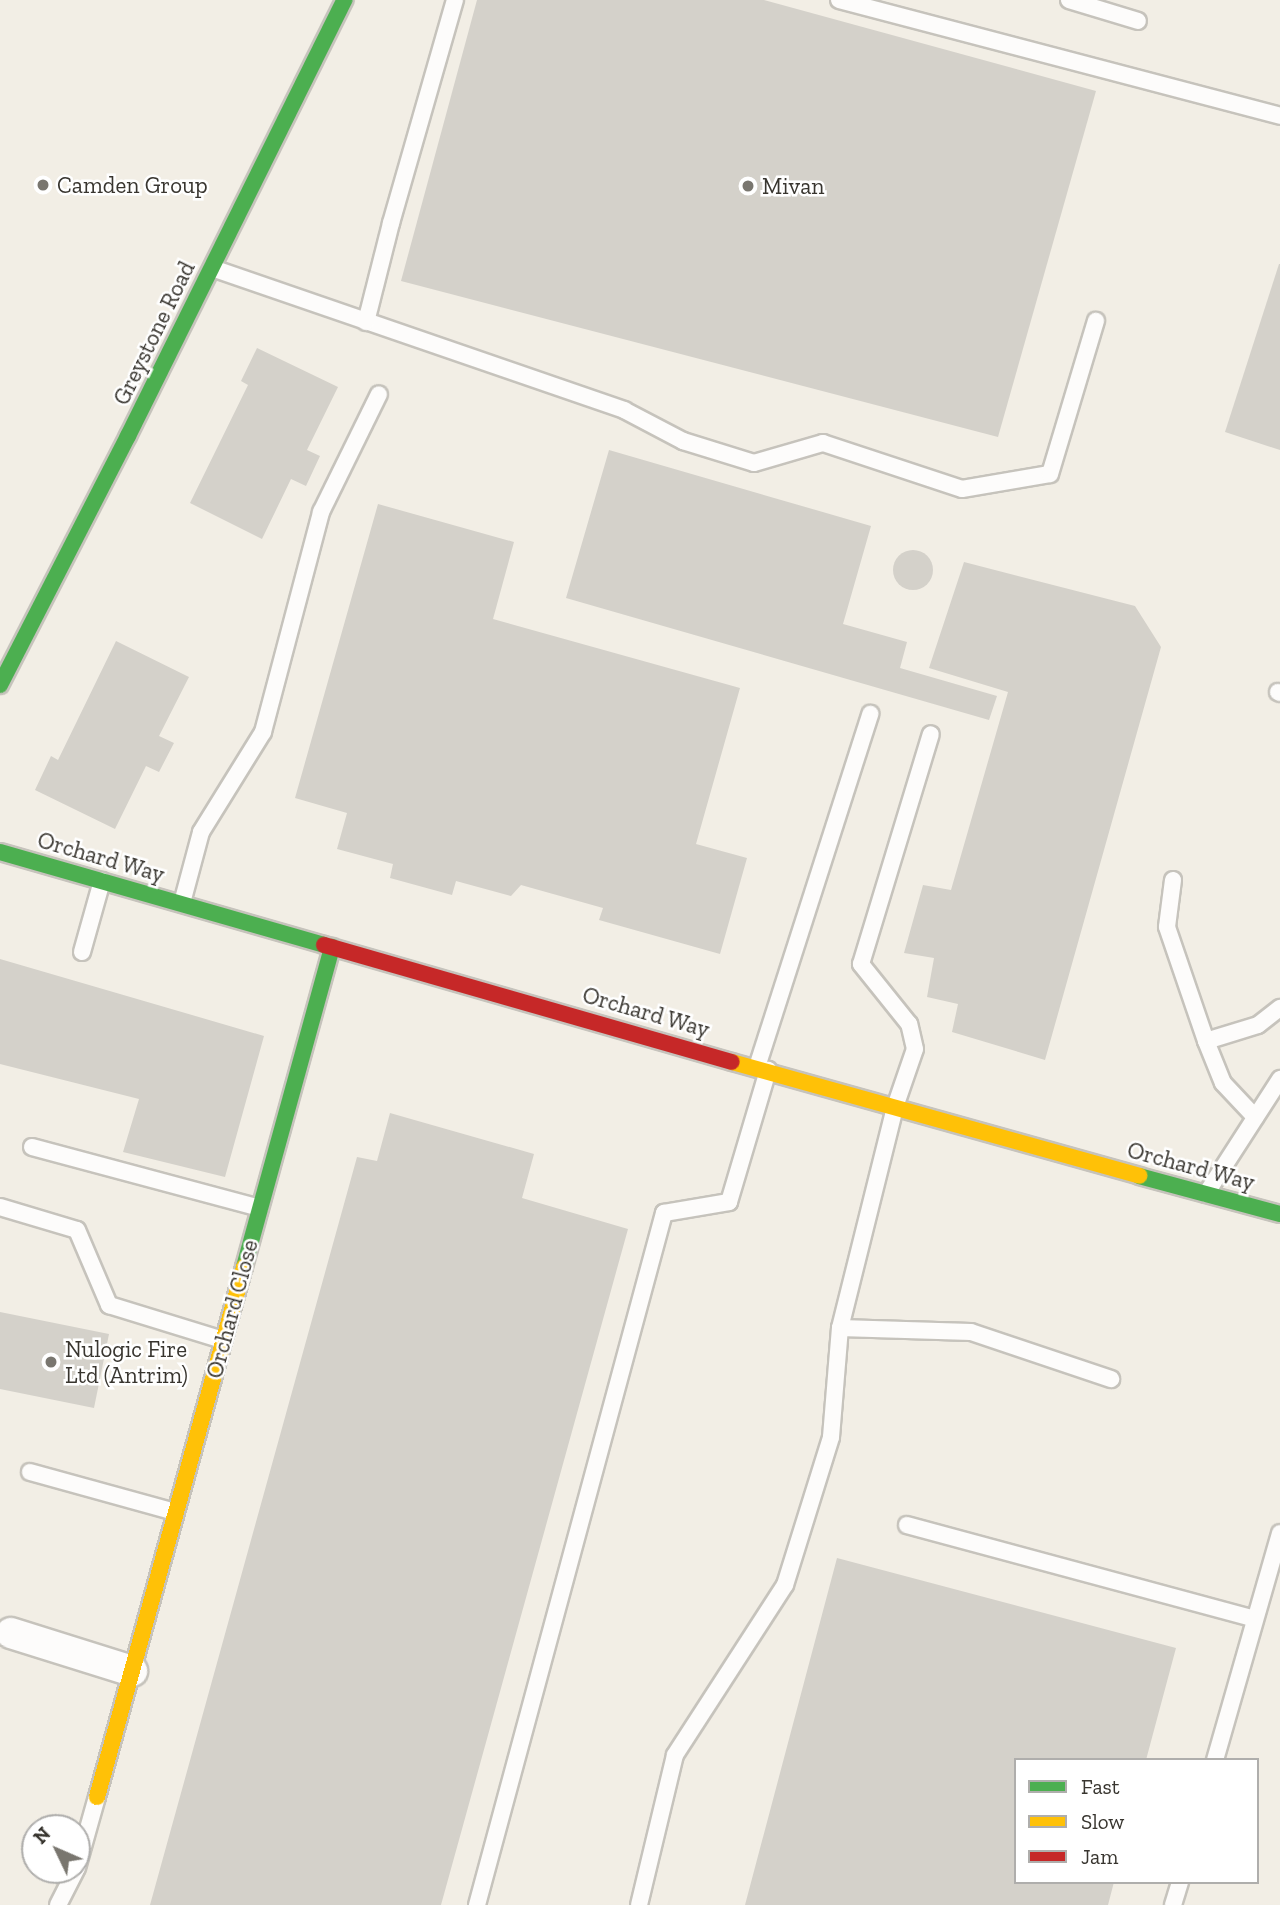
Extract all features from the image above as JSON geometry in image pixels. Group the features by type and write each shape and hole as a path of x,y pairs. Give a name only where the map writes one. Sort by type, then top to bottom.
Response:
{"street":[{"name":"Greystone Road","path":"0,685 212,268 344,0"},
{"name":"Orchard Way","path":"0,852 1280,1214"},
{"name":"Orchard Close","path":"97,1797 332,947"},
{"path":"5,1632 132,1671"}],"lane":[{"path":"366,322 391,223 455,0"},
{"path":"839,0 1280,116"},
{"path":"1069,0 1138,21"},
{"path":"212,268 624,410 683,441 754,463 823,443 962,489 1050,474 1096,321"},
{"path":"182,903 201,832 263,732 321,512 379,394"},
{"path":"477,1905 664,1213 729,1202 762,1068 870,714"},
{"path":"639,1905 675,1755 785,1585 831,1437 840,1328 895,1107 915,1049 909,1024 862,964 931,734"},
{"path":"1173,880 1167,927 1206,1041 1223,1083 1255,1117"},
{"path":"82,952 102,881"},
{"path":"1206,1041 1258,1025 1280,1008"},
{"path":"1206,1194 1280,1079"},
{"path":"32,1147 260,1208"},
{"path":"0,1208 77,1230 109,1305 224,1340"},
{"path":"840,1328 971,1332 1111,1379"},
{"path":"30,1472 175,1513"},
{"path":"907,1525 1255,1619"},
{"path":"1216,1758 1255,1619 1275,1565 1280,1533"},
{"path":"91,1819 97,1797"},
{"path":"58,1905 69,1884"},
{"path":"1173,1905 1179,1884"}],"building":[{"name":"Mivan","path":"477,0 764,0 1096,91 998,437 401,281"},
{"path":"1280,264 1280,450 1225,432"},
{"path":"257,348 338,387 307,450 320,456 306,486 291,479 262,539 190,503 248,385 241,381"},
{"path":"609,450 871,526 843,624 907,642 900,668 997,696 989,720 566,598"},
{"path":"378,504 514,542 493,619 740,688 696,844 747,858 720,954 599,920 603,908 521,885 511,896 456,881 452,895 390,878 393,864 337,849 347,813 295,798"},
{"path":"913,550 921,551 927,556 932,562 932,578 927,584 921,589 913,590 905,589 899,584 894,578 893,570 894,562 899,556 905,551"},
{"path":"964,562 1135,606 1161,647 1045,1060 952,1032 958,1004 927,997 934,958 904,953 923,885 951,890 1008,692 929,668"},
{"path":"116,641 189,677 159,736 174,743 159,772 146,766 115,829 35,790 51,756 58,760"},
{"path":"0,959 264,1036 225,1177 123,1152 139,1099 0,1064"},
{"path":"390,1113 534,1154 522,1198 628,1229 441,1905 150,1905 357,1157 377,1161"},
{"name":"Nulogic Fire Ltd (Antrim)","path":"0,1312 109,1334 94,1408 0,1389"},
{"path":"837,1558 1176,1648 1147,1758 1014,1758 1014,1884 1113,1884 1108,1905 745,1905"}],"traffic: fast":[{"path":"0,685 128,436 344,0"},
{"path":"0,852 324,945"},
{"path":"244,1267 332,947"},
{"path":"1139,1176 1280,1214"}],"traffic: slow":[{"path":"732,1062 1139,1176"},
{"path":"97,1797 244,1267"}],"traffic: jam":[{"path":"324,945 732,1062"}],"place":[{"name":"Camden Group","path":"43,185"},
{"name":"Mivan","path":"748,186"},
{"name":"Nulogic Fire Ltd (Antrim)","path":"51,1362"}]}
